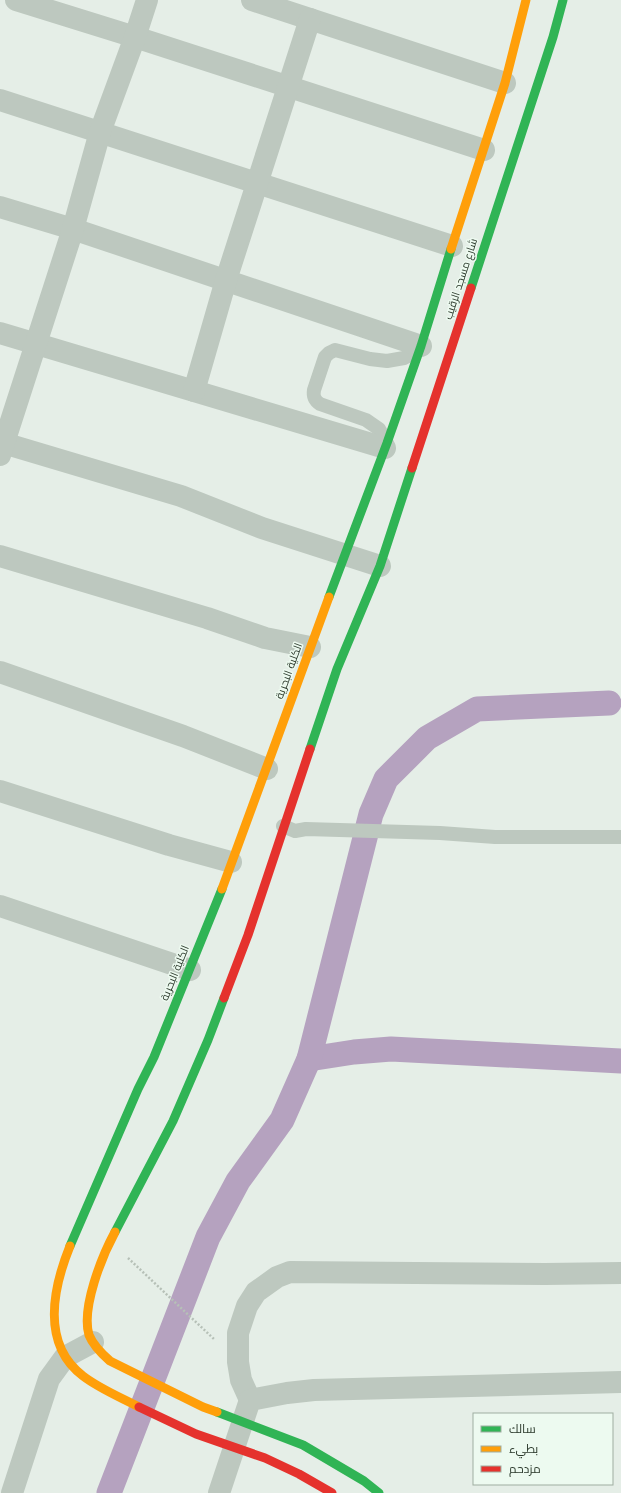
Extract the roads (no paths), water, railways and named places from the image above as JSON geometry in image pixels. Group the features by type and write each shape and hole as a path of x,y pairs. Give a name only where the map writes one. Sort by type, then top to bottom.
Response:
{"main road":[{"name":"شارع مسجد الرقيب","path":"345,554 386,445 420,348 484,150 526,0"},
{"name":"شارع مسجد الرقيب","path":"380,566 563,0"},
{"name":"الكلية البحرية","path":"332,1493 299,1474 265,1458 196,1434 98,1387 81,1374 65,1357 54,1325 53,1312 62,1265 138,1089 154,1057 215,908 345,554"},
{"path":"379,1493 327,1458 303,1445 203,1407 110,1361 100,1352 89,1334 88,1304 90,1294 110,1241 173,1121 208,1040 251,928 283,826 337,669 380,566"}],"street":[{"path":"16,0 484,150"},
{"path":"147,0 100,132 74,229 1,447 181,496 262,528 380,566"},
{"path":"252,0 504,83"},
{"path":"194,391 226,280 310,19"},
{"path":"0,100 452,246"},
{"path":"0,207 74,229 226,280 420,348"},
{"path":"0,333 194,391 386,445"},
{"path":"0,556 208,618 265,638 310,647"},
{"path":"0,672 182,736 267,769"},
{"path":"0,791 169,845 232,862"},
{"path":"0,906 190,970"},
{"path":"219,1493 250,1400 241,1380 238,1362 238,1333 247,1306 256,1292 266,1283 290,1272 538,1274 621,1273"},
{"path":"12,1493 49,1379 65,1357 93,1342"},
{"path":"250,1400 287,1393 314,1390 621,1382"}],"lane":[{"path":"386,445 379,429 366,420 315,401 314,390 325,357 335,350 370,359 387,361 404,358 420,348"},
{"path":"283,826 295,831 306,829 440,833 495,837 621,837"}],"waterway":[{"path":"109,1493 208,1237 238,1181 282,1120 309,1059 371,814 386,779 427,738 477,709 609,703"},
{"path":"309,1059 354,1052 391,1049 621,1061"}]}
